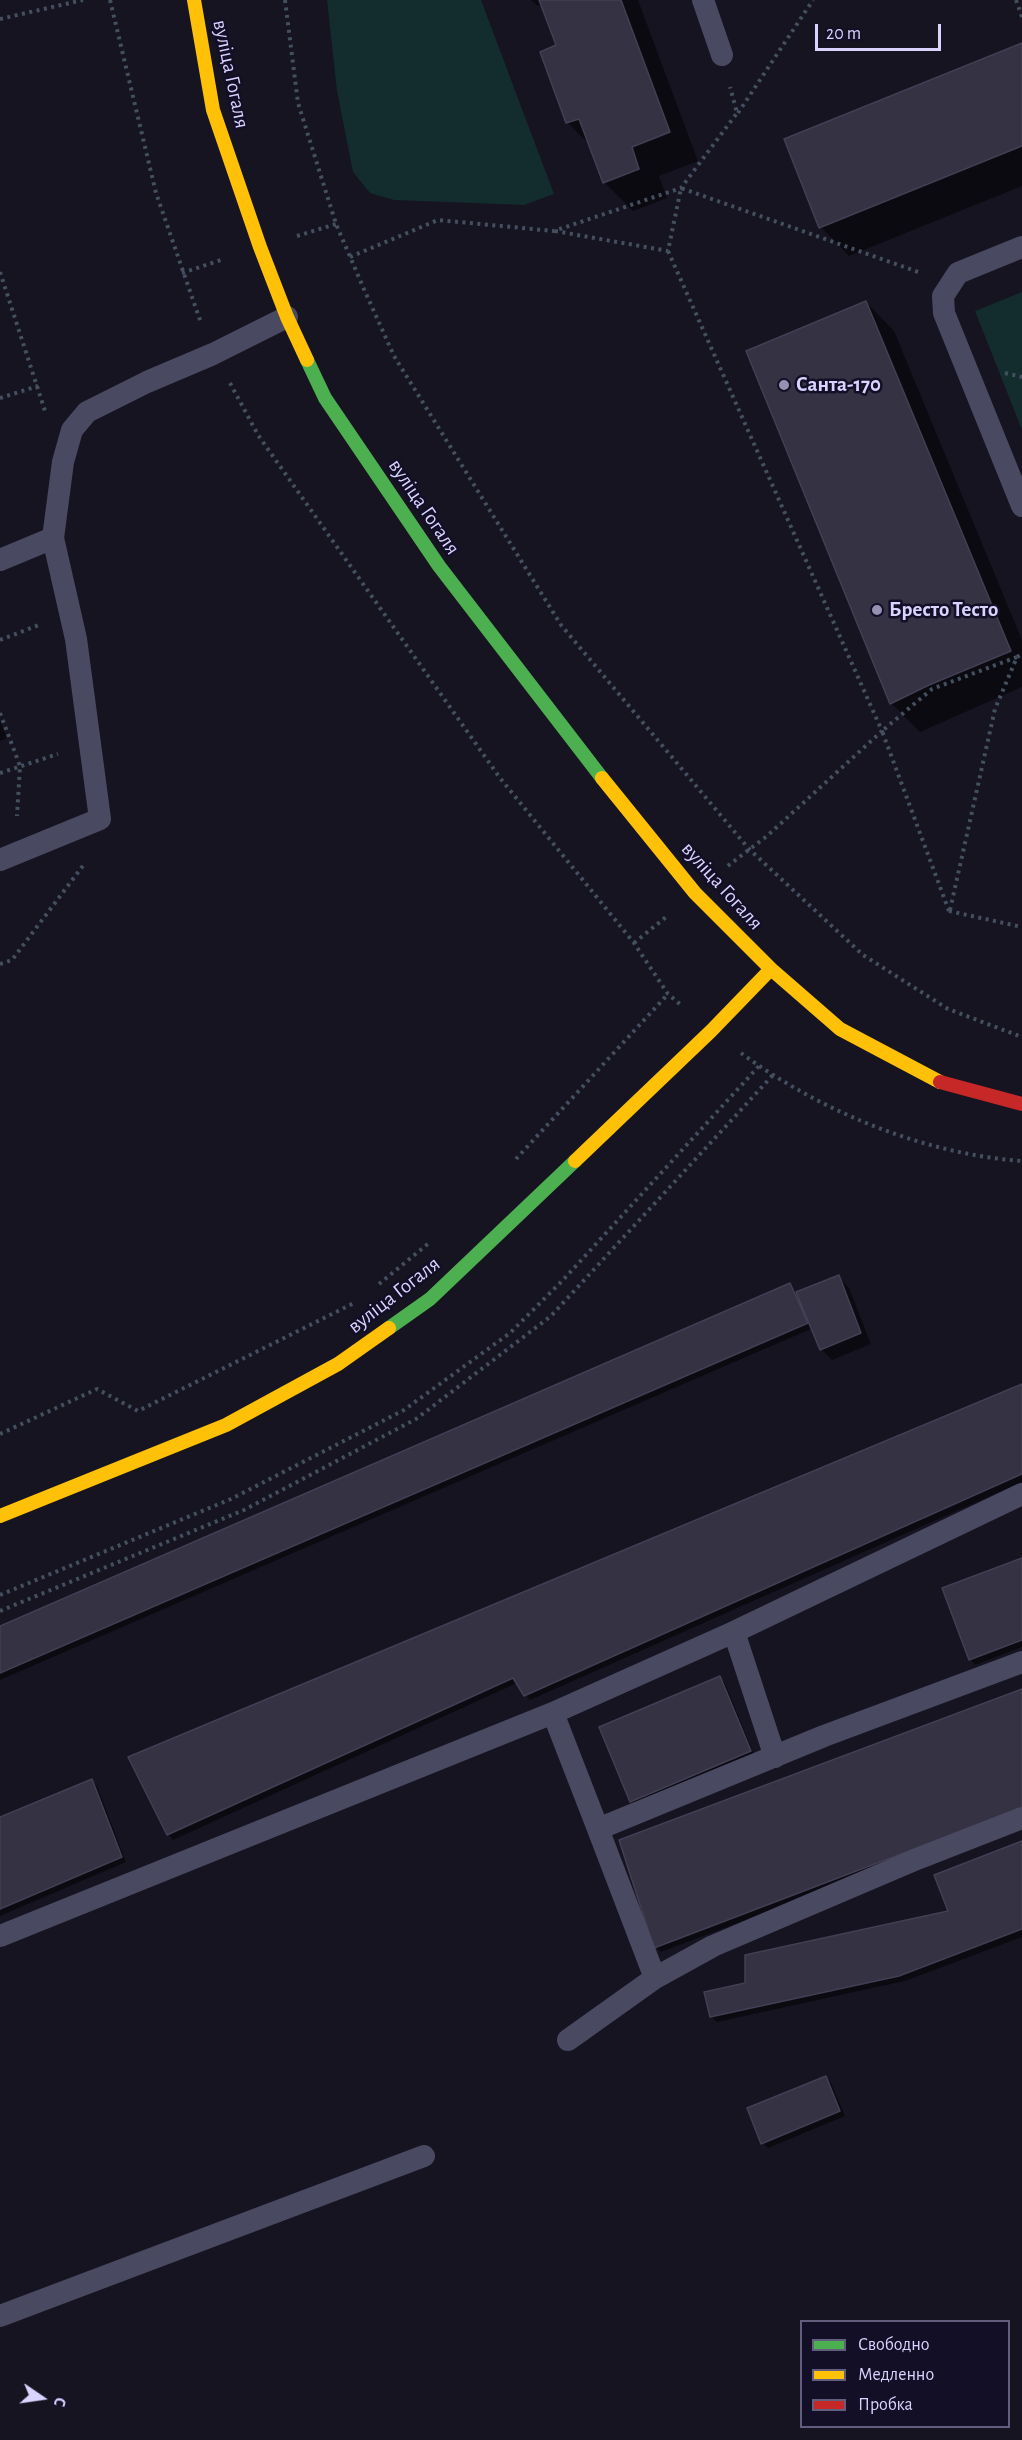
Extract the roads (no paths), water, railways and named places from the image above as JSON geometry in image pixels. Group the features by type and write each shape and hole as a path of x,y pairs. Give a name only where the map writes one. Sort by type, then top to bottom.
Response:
{"street":[{"name":"вуліца Гогаля","path":"0,1516 226,1425 338,1364 430,1299 711,1031 771,969 695,893 577,747 439,566 325,398 287,317 260,247 213,110 194,0"},
{"path":"771,969 840,1029 880,1051 941,1083 1022,1104"}],"lane":[{"path":"703,0 722,55"},
{"path":"1022,247 958,273 943,296 944,313 1022,506"},
{"path":"8,857 101,829 76,639 53,538 63,462 72,430 87,412 287,317"},
{"path":"0,560 53,538"},
{"path":"0,1936 554,1713 734,1632 1022,1494"},
{"path":"734,1632 775,1757"},
{"path":"598,1829 824,1736 1022,1662"},
{"path":"554,1713 655,1978"},
{"path":"568,2040 655,1978 713,1946 916,1859 1022,1818"},
{"path":"0,2316 424,2156"}],"place":[{"name":"Санта-170","path":"784,385"},
{"name":"Бресто Тесто","path":"877,610"}]}
